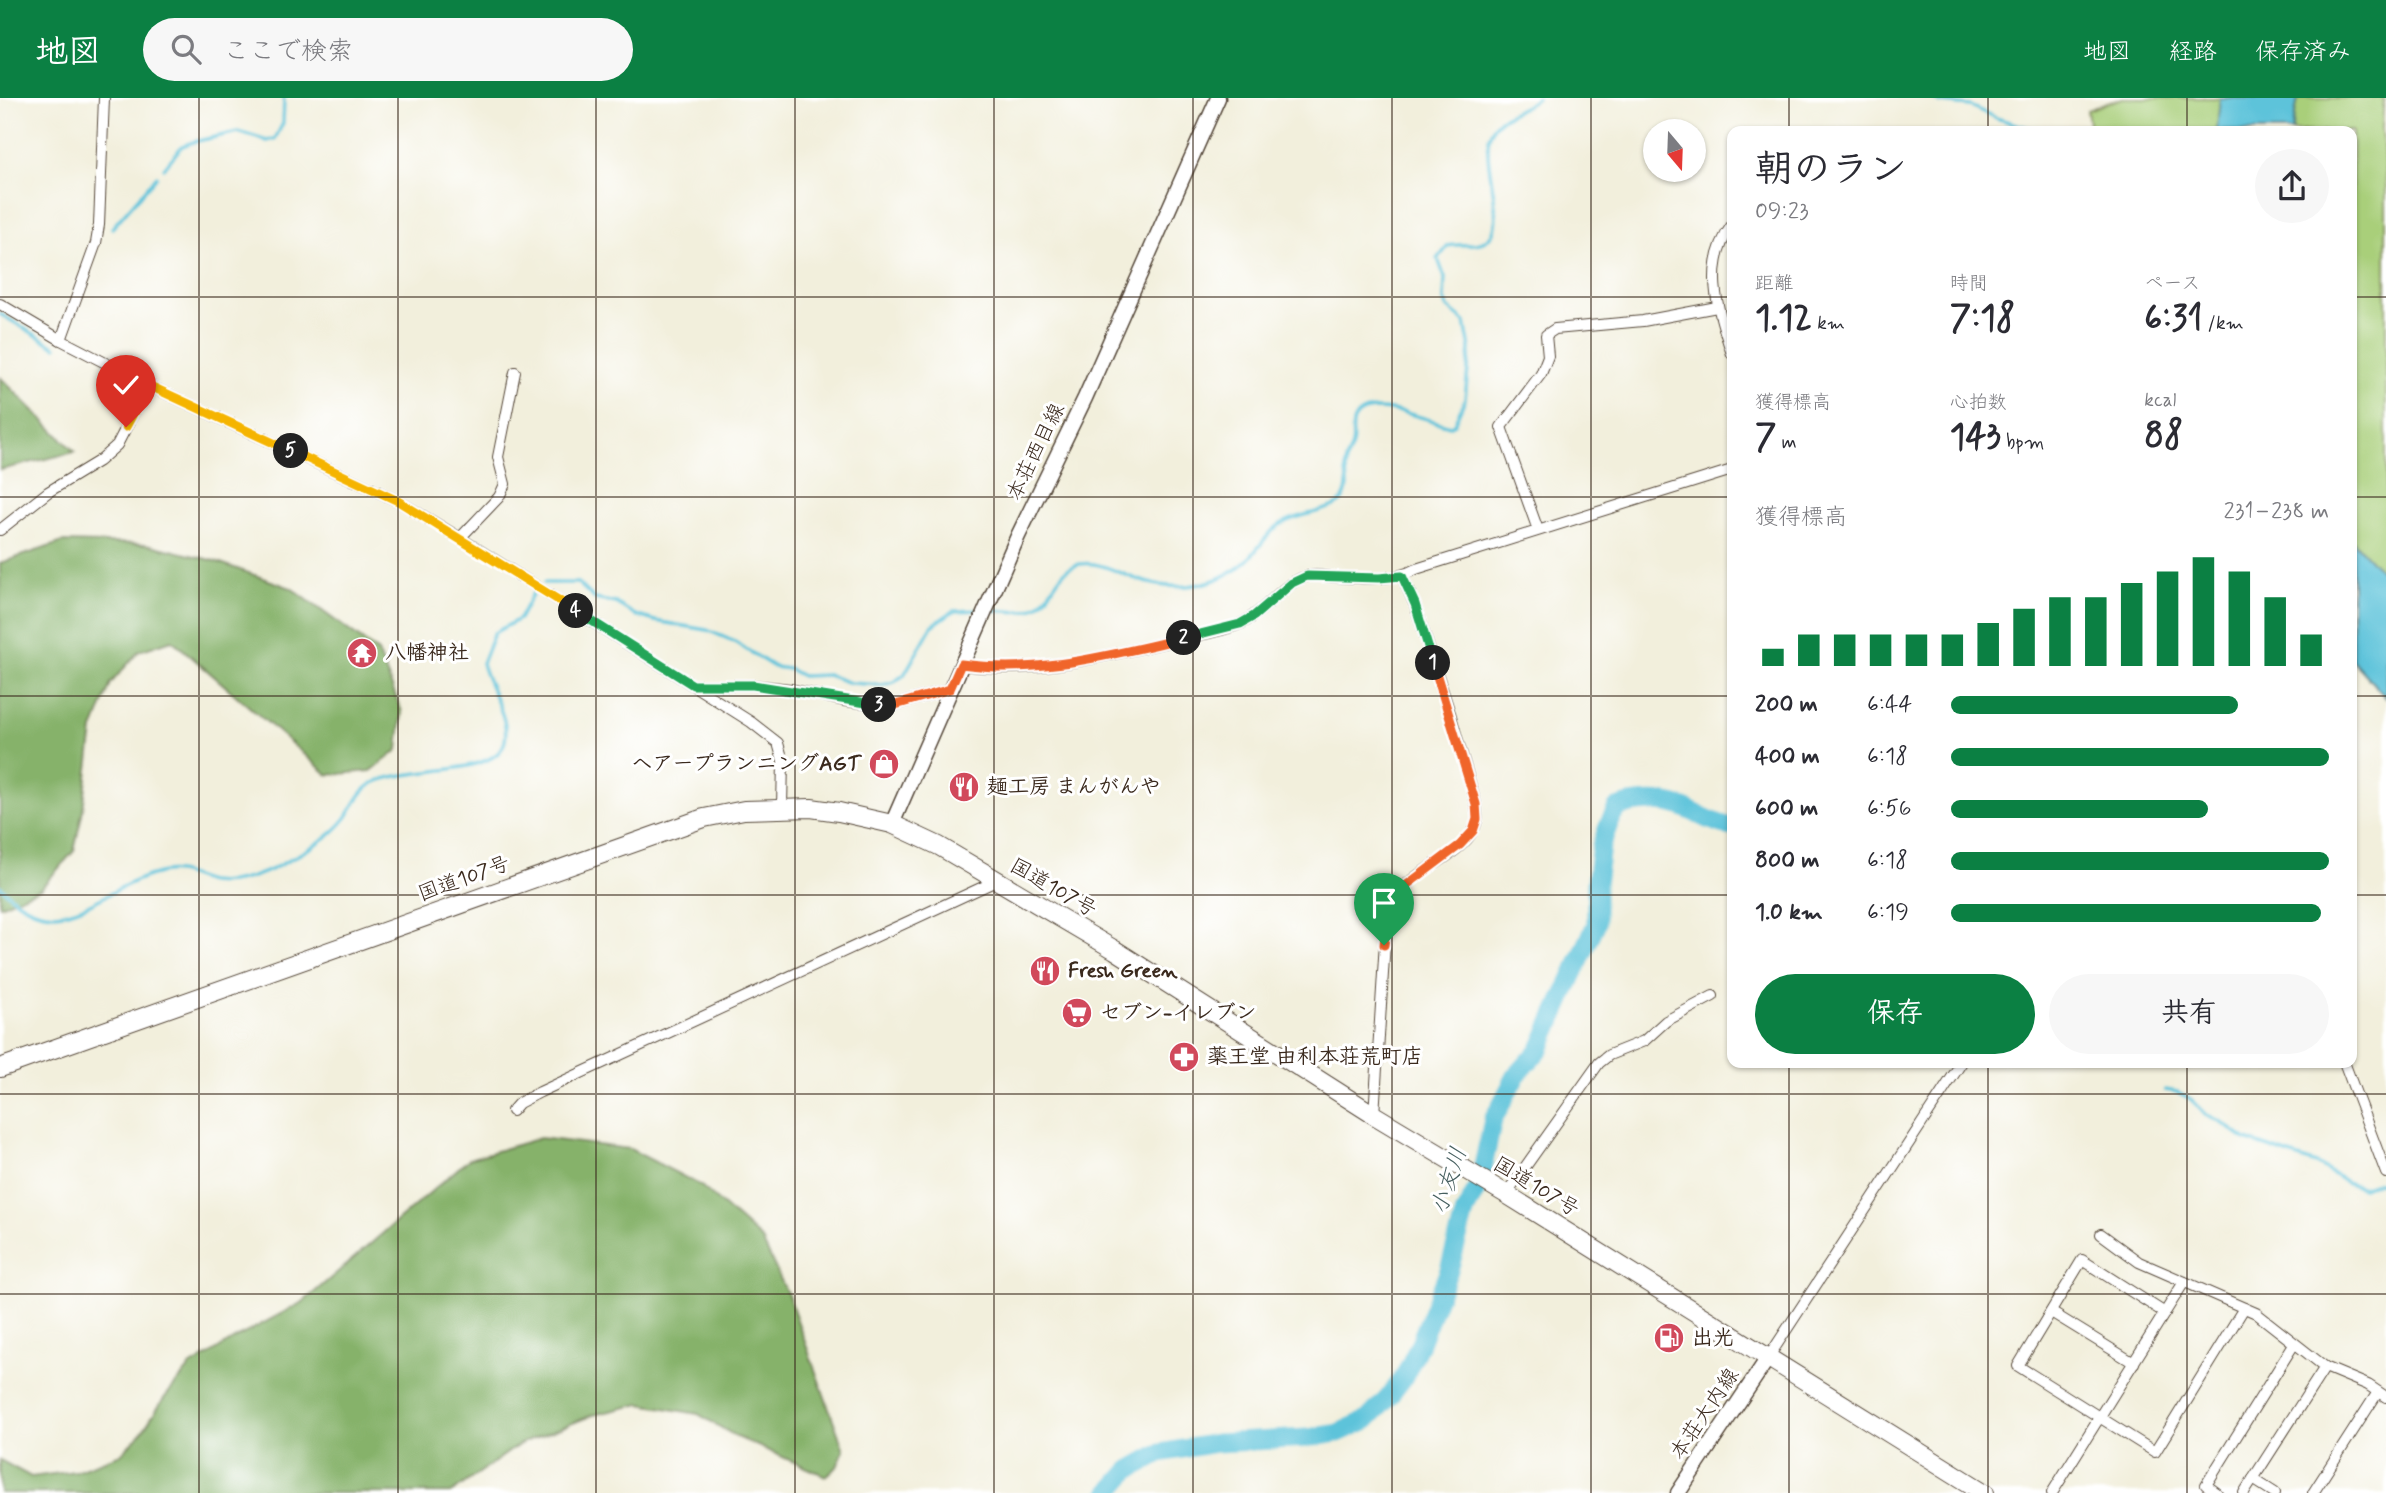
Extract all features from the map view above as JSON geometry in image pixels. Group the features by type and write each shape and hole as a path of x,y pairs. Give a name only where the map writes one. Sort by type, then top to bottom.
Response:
{"highway":[{"name":"国道107号","path":"0,1068 704,818 744,810 782,807 839,812 892,824 939,846 1115,950 1374,1115 1985,1493"}],"main road":[{"name":"本荘西目線","path":"892,824 1018,536 1085,398 1218,98"},
{"name":"本荘大内線","path":"1678,1493 1768,1358"}],"street":[{"path":"61,340 96,243 104,98"},
{"path":"1727,235 1715,267 1714,283 1717,307 1727,338"},
{"path":"0,304 61,340 148,385 371,488 460,538 764,730 778,743 783,761 782,807"},
{"path":"1538,530 1501,427 1541,374 1548,356 1546,335 1555,329 1643,321 1717,307"},
{"path":"460,538 499,497 505,484 498,457 515,372"},
{"path":"0,530 48,492 99,461 117,445 148,385"},
{"path":"961,664 994,669 1072,663 1240,624 1254,616 1292,583 1307,576 1402,576 1416,569 1727,472"},
{"path":"1374,1115 1386,926 1392,907 1404,887 1460,845 1473,831 1477,819 1476,804 1450,713 1415,604 1402,576"},
{"path":"693,685 753,685 791,689 844,701 892,706 950,689"},
{"path":"512,1111 519,1103 540,1092 996,881"},
{"path":"1500,1191 1599,1063 1609,1055 1644,1041 1667,1021 1713,996"},
{"path":"1768,1358 1958,1068"},
{"path":"2346,1068 2386,1173"},
{"path":"2101,1234 2140,1262 2256,1313 2325,1367 2382,1394 2313,1493"},
{"path":"2165,1313 2082,1260 2018,1366 2155,1452 2244,1308"},
{"path":"2052,1493 2184,1282"},
{"path":"2051,1312 2134,1363"},
{"path":"2217,1493 2206,1485 2294,1344"},
{"path":"2244,1493 2325,1367"},
{"path":"2253,1479 2275,1493"}],"green space":[{"path":"2122,98 2220,98 2217,126 2089,126 2087,110"},
{"path":"2298,98 2384,98 2382,128 2386,186 2386,577 2357,545 2357,126 2293,126"},
{"path":"0,377 75,452 0,470"},
{"path":"63,542 147,544 215,561 291,588 378,652 402,712 398,750 371,771 328,775 172,640 139,651 111,683 93,730 83,809 74,851 41,888 0,906 0,563"},
{"path":"540,1138 630,1149 700,1185 762,1240 788,1295 844,1450 837,1467 826,1476 737,1437 698,1414 641,1404 593,1415 520,1444 451,1493 0,1493 0,1460 31,1477 75,1471 121,1454 142,1432 165,1397 190,1367 234,1339 303,1302 469,1159"}],"water":[{"path":"2220,98 2298,98 2293,126 2217,126"},
{"path":"2357,545 2386,577 2386,698 2357,666"}],"waterway":[{"path":"164,168 182,146 193,142 238,132 267,141 275,139 283,123 284,98"},
{"path":"989,610 1015,612 1039,605 1059,578 1071,567 1080,564 1102,566 1163,586 1191,586 1218,579 1242,565 1278,526 1341,501 1346,491 1346,460 1352,445 1353,423 1357,415 1371,409 1394,410 1450,426 1454,424 1465,399 1470,349 1465,322 1448,308 1444,300 1445,278 1438,259 1448,246 1481,243 1493,233 1496,221 1488,155 1489,140 1497,123 1537,98"},
{"path":"1933,98 1941,103 1970,106 2022,126"},
{"path":"112,228 157,176"},
{"path":"0,314 56,347"},
{"path":"544,583 578,583 595,599 616,603 635,615 655,621 707,630 733,641 774,667 789,669 802,676 828,675 850,683 883,685 894,682 904,675 932,626 953,611 981,610"},
{"path":"0,886 22,905 43,913 63,913 82,908 142,878 164,872 182,873 210,882 239,881 267,872 322,840 343,822 362,793 376,782 463,767 493,757 502,748 505,728 482,663 494,633 519,619 533,593"},
{"name":"小友川","path":"1109,1493 1128,1471 1160,1453 1216,1443 1308,1438 1338,1433 1367,1420 1388,1398 1404,1377 1418,1348 1449,1270 1465,1212 1479,1185 1493,1120 1516,1076 1540,1049 1596,924 1596,884 1601,846 1617,808 1641,803 1667,803 1727,826"},
{"path":"2165,1090 2178,1092 2189,1098 2205,1114 2220,1121 2246,1140 2316,1164 2362,1188 2380,1182"}],"place":[{"name":"八幡神社","path":"362,653"},
{"name":"ヘアープランニングAGT","path":"884,764"},
{"name":"麺工房 まんがんや","path":"964,787"},
{"name":"Fresh Green","path":"1045,971"},
{"name":"セブン-イレブン","path":"1077,1013"},
{"name":"薬王堂 由利本荘荒町店","path":"1184,1057"},
{"name":"出光","path":"1669,1338"}],"route":[{"path":"126,427 148,385 398,501 693,685 753,685 791,689 844,701 892,706 950,689 961,664 994,669 1072,663 1240,624 1254,616 1292,583 1307,576 1402,576 1415,604 1440,680 1476,804 1477,819 1473,831 1460,845 1404,887 1392,907 1384,945"}]}
